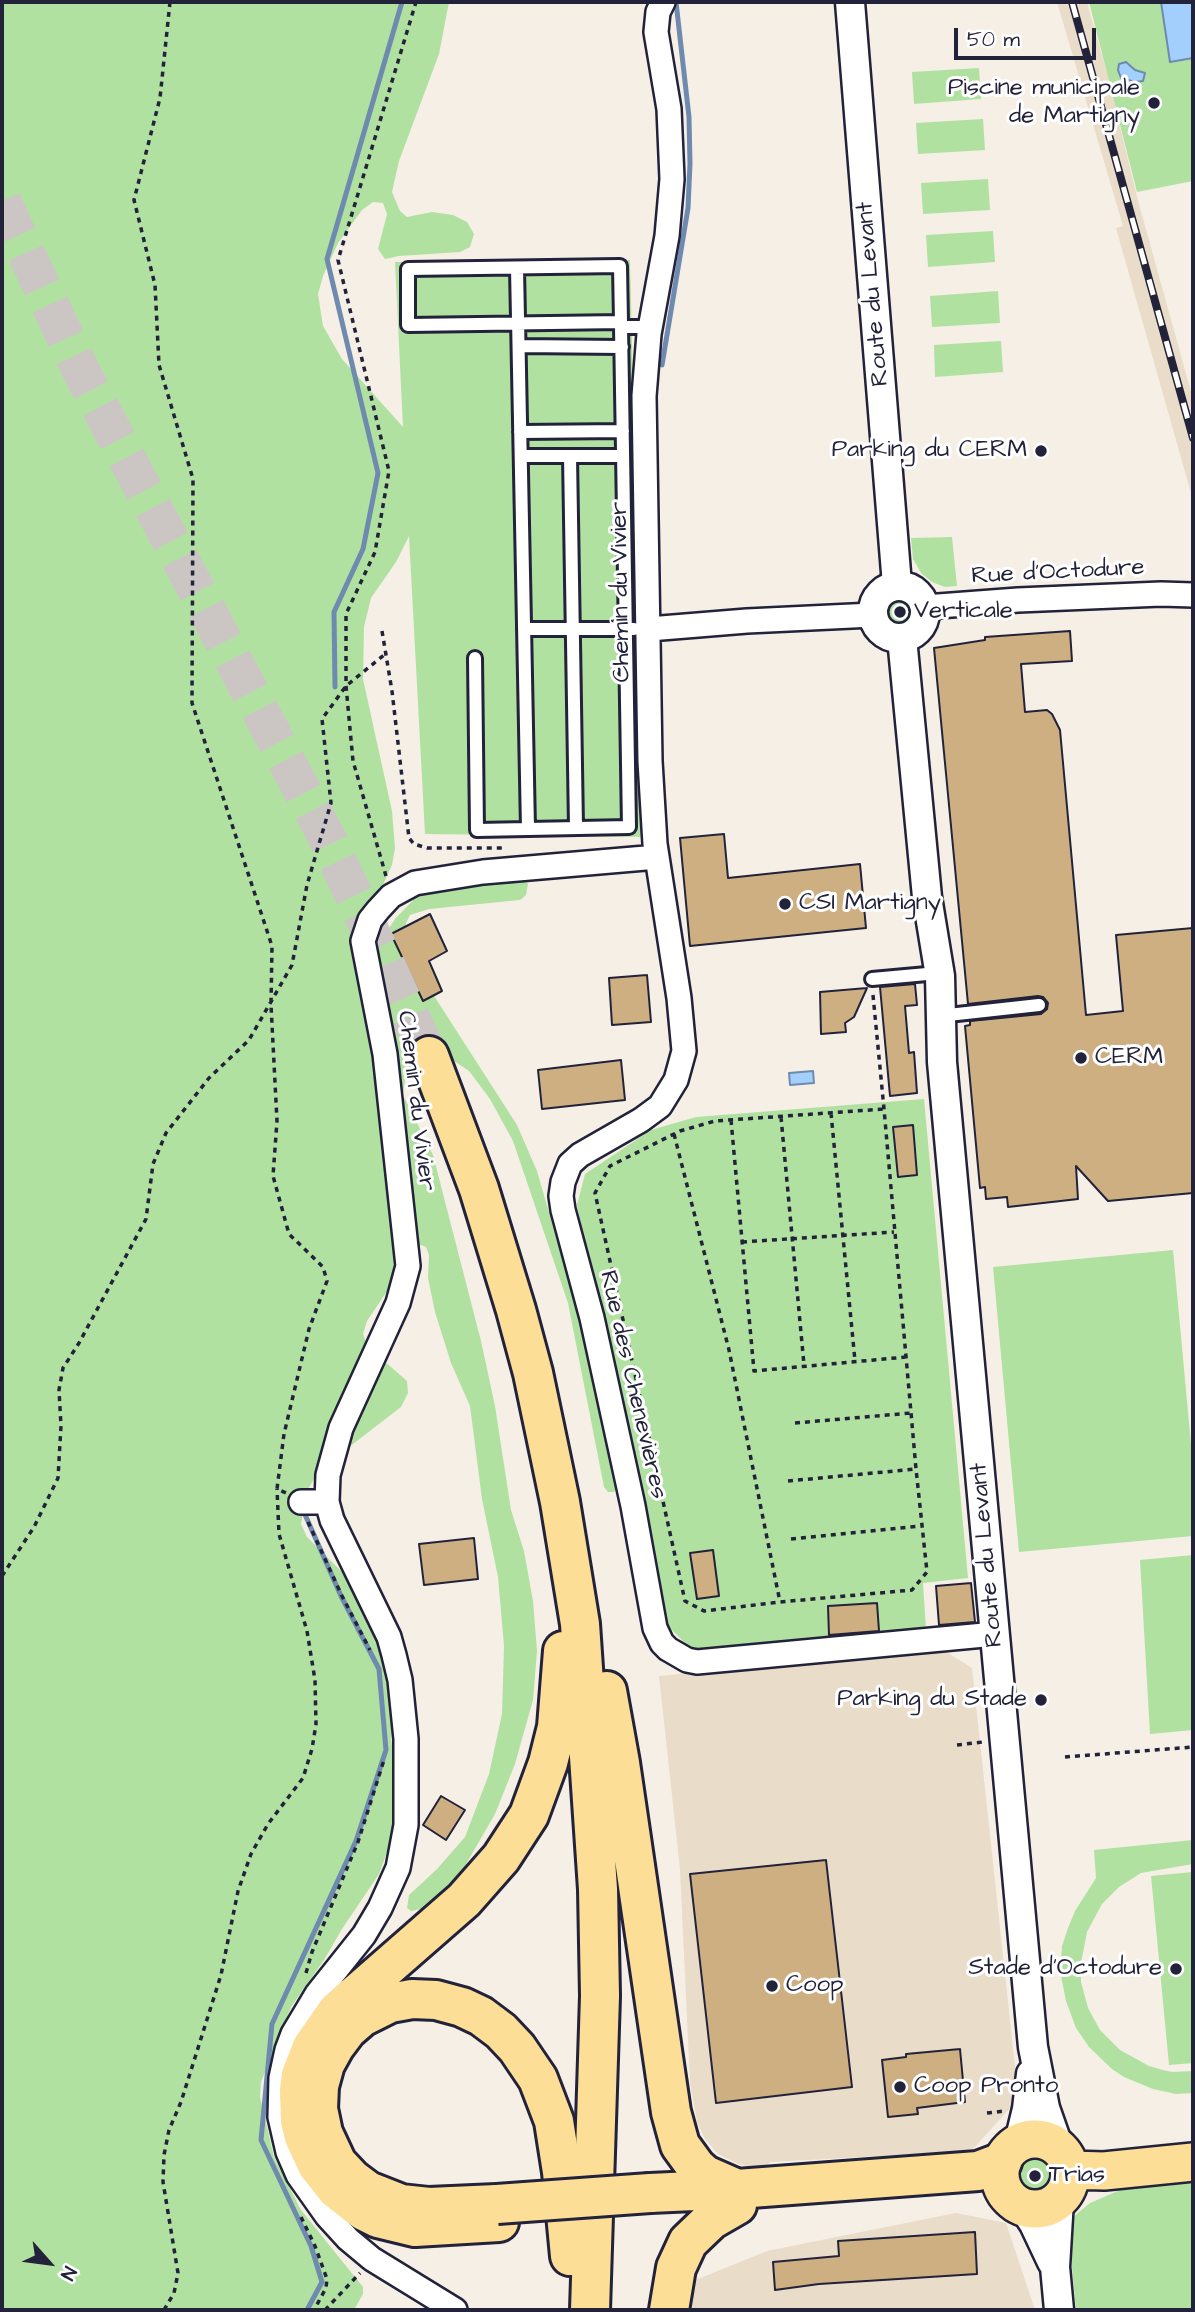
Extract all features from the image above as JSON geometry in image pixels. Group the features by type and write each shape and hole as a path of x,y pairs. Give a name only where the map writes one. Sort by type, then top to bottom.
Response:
{"highway":[{"path":"429,1056 470,1164 504,1266 533,1373 561,1502 589,1605 608,1700 675,2131 680,2145 696,2167 737,2197"},
{"path":"561,1502 581,1635 598,1889 600,1996 590,2310"},
{"path":"561,1502 561,1699 554,1739 539,1793 516,1836 486,1877 442,1920 337,2011 312,2047 301,2075 300,2121 317,2165 336,2189 364,2211 378,2218 415,2227 498,2213 737,2197 978,2171 1012,2176"},
{"path":"569,2310 590,1783"},
{"path":"498,2213 401,2204 368,2191 337,2163 323,2133 318,2109 319,2086 329,2055 346,2030 362,2017 390,2003 412,1999 449,2003 490,2022 517,2048 538,2079 554,2121 562,2164 570,2256"},
{"path":"669,2310 676,2268 688,2242 737,2197"}],"main road":[{"path":"1037,2138 1049,2141 1063,2173 1043,2208 1012,2176 1037,2138"},
{"path":"1063,2173 1193,2162"}],"street":[{"name":"Chemin du Vivier","path":"455,2310 372,2259 348,2239 327,2216 298,2175 288,2152 280,2117 281,2078 293,2034 317,1994 364,1935 380,1908 398,1868 406,1825 406,1739 400,1680 389,1637 331,1520 327,1502 331,1462 341,1428 389,1326 408,1275 385,1054 363,941 370,920 391,895 415,883 465,874 657,856 637,629 644,396 651,327 667,236 672,179 669,109 656,32 658,12 663,2"},
{"name":"Route du Levant","path":"850,2 897,585"},
{"path":"897,585 915,590 923,599 925,607 922,625 911,635 902,638 883,632 873,615 874,603 880,593 897,585"},
{"name":"Rue d'Octodure","path":"925,607 1161,594 1193,596"},
{"path":"637,629 873,615"},
{"name":"Route du Levant","path":"902,638 927,897 938,960 937,1016"},
{"name":"Rue des Chenevières","path":"657,856 684,1034 681,1066 671,1090 654,1112 592,1146 573,1160 565,1174 561,1196 595,1330 659,1637 677,1656 697,1662 995,1634"},
{"name":"Route du Levant","path":"927,897 927,974 937,1016 942,1062 1033,2047 1045,2108 1063,2173"},
{"path":"301,1502 327,1502"},
{"name":"Route du Levant","path":"1012,2176 1027,2109 1033,2047"},
{"path":"1059,2310 1055,2267 1063,2173"},
{"path":"1012,2176 1055,2267"}],"lane":[{"path":"475,658 477,830 629,827 637,629 623,456 622,347 621,325 620,266 408,269 408,325 518,323 621,325 651,327"},
{"path":"517,268 528,828"},
{"path":"519,346 622,347"},
{"path":"520,432 623,431"},
{"path":"521,456 623,456"},
{"path":"570,456 576,827"},
{"path":"524,629 637,629"},
{"path":"872,979 927,974"},
{"path":"937,1016 1040,1005"}],"path":[{"path":"164,2310 174,2293 178,2273 163,2182 164,2155 169,2130 181,2102 221,1975 238,1891 251,1854 268,1824 303,1778 316,1724 315,1680 307,1631 279,1534 277,1489 284,1434 309,1329 327,1281 323,1267 289,1234 273,1176 276,1121 271,1005 272,946 192,703 193,480 159,365 155,285 134,200 160,98 170,2"},
{"path":"391,895 353,761 346,686 346,614 375,552 389,471 338,260 416,2"},
{"path":"382,631 392,691"},
{"path":"2,1576 34,1527 58,1478 61,1426 59,1390 63,1368 146,1219 153,1164 166,1133 209,1078 249,1040 292,965 307,885 331,803 322,719 346,686 384,655"},
{"path":"872,979 884,1109 916,1469 926,1572 912,1590 704,1611 685,1601 595,1193 610,1166 674,1134 715,1121 884,1109"},
{"path":"831,1113 855,1361"},
{"path":"781,1116 804,1366"},
{"path":"731,1120 754,1371 906,1357"},
{"path":"674,1134 729,1350 780,1602"},
{"path":"742,1242 895,1232"},
{"path":"795,1423 911,1413"},
{"path":"788,1481 916,1469"},
{"path":"277,1489 301,1502 311,1531 373,1656"},
{"path":"791,1539 922,1526"},
{"path":"957,1745 989,1741"},
{"path":"1065,1757 1193,1747"},
{"path":"306,1974 312,1952 358,1842 387,1750"},
{"path":"298,2212 327,2279 326,2288 314,2310"},
{"path":"325,2310 372,2259"}],"shaded area":[{"path":"1057,2 1087,2 1109,81 1137,197 1193,399 1193,500 1116,228 1123,226"},
{"path":"940,1648 972,1668 1015,2067 1013,2105 971,2151 770,2162 766,2166 752,2167 738,2164 718,2154 705,2139 697,2122 690,2082 680,1869 659,1676"},
{"path":"956,2213 1006,2223 1035,2310 691,2310 693,2281 767,2251"}],"green space":[{"path":"2,2 449,2 439,54 399,161 392,192 400,211 407,217 432,212 453,215 467,222 474,234 470,247 460,252 385,259 378,249 387,214 383,203 373,202 362,210 338,243 318,294 323,326 342,359 403,427 395,262 630,260 644,837 425,834 409,536 396,562 371,598 364,627 363,679 392,811 395,848 392,865 376,900 372,955 395,919 421,892 523,878 528,884 526,895 520,900 429,909 410,915 406,923 405,939 415,964 517,1125 537,1171 589,1352 618,1486 614,1492 608,1492 604,1487 568,1303 513,1141 490,1099 469,1071 436,1049 413,1061 406,1073 403,1095 433,1155 481,1341 495,1406 511,1510 524,1551 533,1601 537,1651 533,1700 515,1764 495,1814 458,1878 430,1907 411,1911 407,1908 409,1895 465,1837 489,1774 502,1714 504,1646 498,1577 482,1499 470,1406 451,1363 435,1312 428,1278 429,1255 426,1247 421,1245 416,1248 367,1321 363,1334 368,1347 407,1381 408,1393 401,1407 323,1463 307,1491 301,1524 307,1537 344,1574 365,1602 389,1666 391,1738 400,1783 398,1822 379,1874 291,2007 261,2082 260,2097 274,2157 301,2210 363,2287 363,2294 354,2310 2,2310"},
{"name":"Piscine municipale de Martigny","path":"1089,2 1193,2 1193,181 1137,192"},
{"path":"979,68 981,99 914,104 912,72"},
{"path":"983,119 985,150 918,154 916,123"},
{"path":"988,179 990,210 923,214 921,183"},
{"path":"993,231 995,262 928,267 926,235"},
{"path":"998,291 1000,323 932,327 930,296"},
{"path":"1001,341 1003,372 935,377 934,345"},
{"path":"952,537 957,586 945,587 932,582 921,573 913,559 911,538"},
{"path":"896,600 904,600 911,607 911,615 904,622 896,622 889,615 889,607"},
{"path":"924,1099 968,1578 923,1583 926,1630 693,1651 664,1622 577,1205 585,1174 651,1130 696,1117"},
{"path":"1173,1250 1193,1466 1193,1536 1019,1552 993,1267"},
{"path":"1193,1555 1193,1730 1150,1734 1140,1560"},
{"path":"1193,1840 1193,1864 1141,1873 1119,1887 1102,1904 1087,1932 1081,1963 1081,1982 1088,2008 1100,2030 1120,2050 1149,2066 1172,2072 1193,2071 1193,2093 1176,2094 1153,2089 1124,2077 1089,2047 1076,2028 1066,2001 1060,1971 1062,1946 1068,1928 1075,1911 1096,1878 1094,1850"},
{"name":"Stade d'Octodure","path":"1193,1872 1193,2063 1169,2065 1151,1876"},
{"path":"1035,2159 1047,2164 1052,2176 1047,2188 1035,2193 1023,2188 1018,2176 1023,2164"},
{"path":"1193,2174 1193,2310 1076,2310 1069,2235 1073,2217 1090,2203 1132,2185"}],"water":[{"path":"1161,2 1193,2 1193,58 1170,62"},
{"path":"1126,62 1135,70 1145,73 1143,81 1121,78 1119,64"},
{"path":"813,1071 814,1083 790,1085 789,1073"}],"building":[{"path":"1070,631 1072,661 1021,664 1025,712 1047,710 1060,730 1086,1015 1123,1011 1116,935 1193,928 1193,1193 1108,1201 1076,1166 1078,1199 1008,1207 1007,1197 986,1199 985,1187 980,1188 965,1026 970,1025 970,1021 1041,1014 1047,1009 1048,1003 1038,996 968,1004 934,648 985,640 985,637"},
{"name":"CSI Martigny","path":"724,834 728,878 860,864 866,928 690,946 680,838"},
{"path":"430,914 447,951 429,961 442,991 423,1001 391,934"},
{"path":"647,975 651,1022 612,1025 609,978"},
{"path":"915,984 917,1005 905,1006 909,1053 914,1052 917,1093 890,1096 880,987"},
{"path":"867,988 854,1017 845,1023 846,1032 821,1034 820,992"},
{"path":"621,1060 625,1100 542,1109 538,1070"},
{"path":"913,1125 917,1175 898,1177 893,1127"},
{"path":"474,1538 478,1579 424,1585 419,1544"},
{"path":"713,1550 719,1596 697,1599 690,1553"},
{"path":"971,1583 975,1622 939,1625 936,1586"},
{"path":"877,1603 879,1631 829,1635 828,1606"},
{"path":"441,1796 465,1810 446,1840 423,1825"},
{"name":"Coop","path":"826,1860 852,2087 716,2103 690,1874"},
{"name":"Coop Pronto","path":"960,2049 965,2102 917,2108 918,2114 888,2117 882,2060 906,2057 906,2054"},
{"path":"975,2232 977,2274 819,2284 775,2290 773,2262 839,2256 838,2241"}],"waterway":[{"path":"335,687 334,612 363,549 378,473 327,259 402,2"},
{"path":"662,365 688,208 690,164 689,117 676,2"},
{"path":"303,1510 341,1596 379,1669 386,1750 356,1841 272,2024 261,2140 311,2246 322,2282 307,2310"}],"tunnel":[{"path":"2,201 81,371 325,834 429,1056"}],"railway":[{"path":"1072,2 1193,438"}],"place":[{"name":"Piscine municipale de Martigny","path":"1154,103"},
{"name":"Parking du CERM","path":"1041,451"},
{"name":"Verticale","path":"900,612"},
{"name":"CSI Martigny","path":"785,904"},
{"name":"CERM","path":"1081,1058"},
{"name":"Parking du Stade","path":"1041,1700"},
{"name":"Stade d'Octodure","path":"1176,1969"},
{"name":"Coop","path":"772,1986"},
{"name":"Coop Pronto","path":"900,2087"},
{"name":"Trias","path":"1035,2176"}]}
